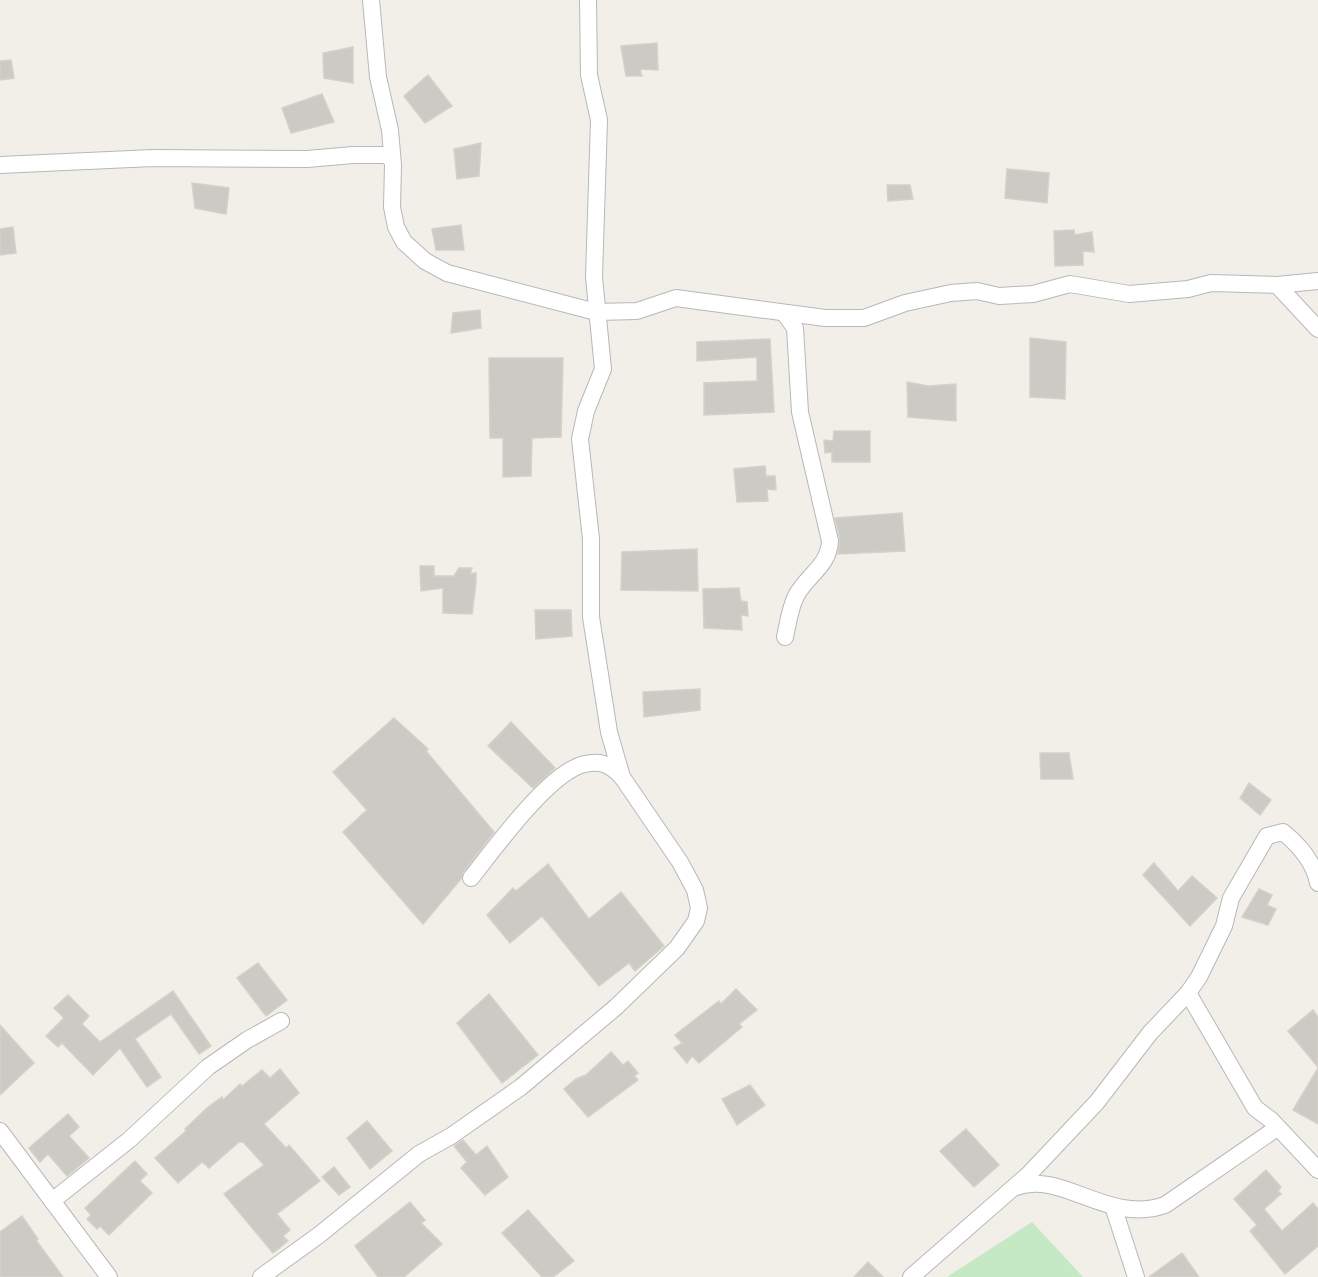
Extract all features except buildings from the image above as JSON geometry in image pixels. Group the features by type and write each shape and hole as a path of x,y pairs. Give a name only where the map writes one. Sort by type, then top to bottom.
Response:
{"street":[{"path":"371,0 378,77 390,130 392,207 396,227 404,242 425,261 447,273 596,312 637,310 676,298 825,318 864,318 905,303 951,293 977,291 999,296 1033,294 1070,284 1129,294 1188,289 1211,283 1278,285 1318,280"},
{"path":"588,0 589,75 599,120 594,250 596,312 603,369 586,411 580,439 591,539 591,617 609,732 622,777"},
{"path":"0,165 153,158 307,159 386,155 391,159"},
{"path":"1278,285 1318,329"},
{"path":"784,313 795,328 800,412 830,541 830,550 824,564 796,596 785,637"},
{"path":"261,1277 319,1235 419,1154 451,1136 521,1087 616,1007 689,933 696,921 699,908 695,890 680,862 622,777 612,766 602,763 584,764 571,770 516,820 471,878"},
{"path":"911,1277 1013,1188 1097,1102 1150,1033 1188,993 1199,977 1224,926 1231,898 1267,836 1283,832 1296,843 1316,873 1318,882"},
{"path":"1188,993 1255,1108 1318,1170"},
{"path":"52,1201 129,1140 208,1067 247,1040 281,1021"},
{"path":"1013,1188 1026,1183 1046,1182 1087,1199 1134,1211 1165,1205 1277,1128"},
{"path":"0,1131 109,1277"},
{"path":"1113,1206 1136,1277"}],"green space":[{"path":"1032,1222 1083,1277 947,1277"}]}
